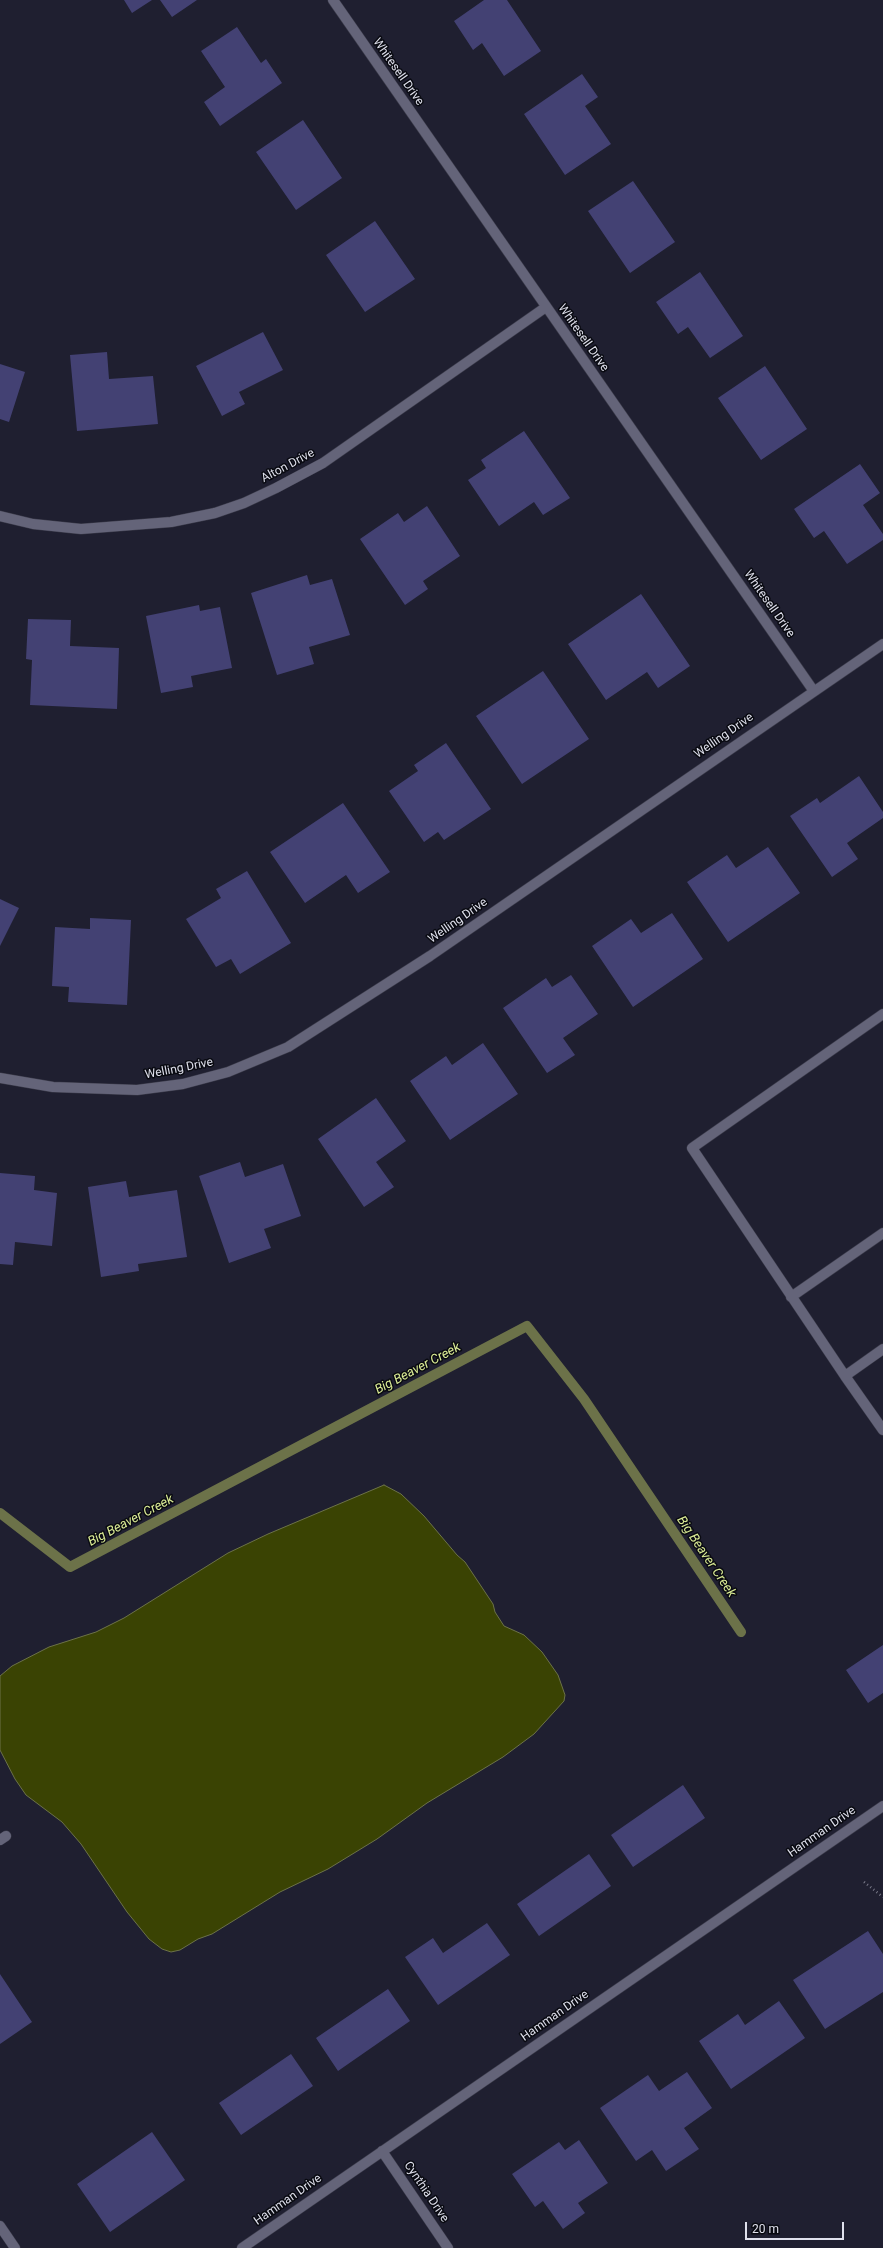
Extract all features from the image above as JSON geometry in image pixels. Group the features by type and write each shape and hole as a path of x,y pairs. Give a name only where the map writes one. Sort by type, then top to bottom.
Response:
{"street":[{"name":"Whitesell Drive","path":"333,0 813,690"},
{"name":"Alton Drive","path":"0,516 33,524 81,529 171,522 215,513 244,503 289,482 323,463 546,307"},
{"name":"Welling Drive","path":"0,1078 53,1087 137,1090 183,1084 228,1072 288,1047 430,956 813,690 883,644"},
{"path":"883,1014 692,1148 791,1297 883,1430"},
{"path":"791,1297 883,1233"},
{"path":"845,1376 883,1349"},
{"name":"Hamman Drive","path":"242,2248 883,1806"},
{"name":"Cynthia Drive","path":"382,2151 448,2248"},
{"path":"0,2226 15,2248"}],"path":[{"path":"864,1882 883,1897"}],"shaded area":[{"path":"384,1485 401,1494 424,1516 457,1555 465,1562 493,1604 495,1612 504,1626 524,1635 542,1652 558,1675 565,1695 564,1701 534,1734 503,1757 427,1803 377,1839 328,1869 280,1892 212,1934 198,1939 180,1950 171,1952 162,1949 149,1939 127,1912 81,1844 62,1822 26,1795 15,1779 0,1750 0,1676 12,1666 49,1647 96,1632 124,1618 228,1553 268,1534"}],"building":[{"path":"124,0 152,0 132,13"},
{"path":"160,0 197,0 172,17"},
{"path":"484,0 507,0 541,51 504,76 482,43 473,50 454,21"},
{"path":"237,27 261,63 266,59 282,83 220,126 204,102 225,87 201,51"},
{"path":"582,74 598,97 585,106 611,144 565,175 524,114"},
{"path":"303,120 342,178 296,210 256,152"},
{"path":"633,181 675,242 630,273 588,211"},
{"path":"375,221 415,279 365,312 326,255"},
{"path":"700,272 743,336 710,358 688,327 678,334 656,302"},
{"path":"263,332 283,370 239,392 245,404 222,416 196,366"},
{"path":"107,352 109,379 153,376 158,424 77,431 70,355"},
{"path":"0,364 25,372 9,422 0,419"},
{"path":"765,366 807,429 761,460 718,398"},
{"path":"524,431 570,498 543,515 534,502 499,526 468,480 486,468 481,460"},
{"path":"860,464 880,493 863,505 883,534 883,540 847,564 824,531 814,538 794,509"},
{"path":"427,506 460,556 423,581 428,589 405,605 360,539 398,513 404,522"},
{"path":"307,575 310,585 332,579 350,635 309,647 314,664 277,675 251,593"},
{"path":"641,594 690,666 658,688 647,672 606,700 568,644"},
{"path":"199,605 200,611 220,607 232,668 191,676 193,687 161,693 146,616"},
{"path":"28,619 71,620 70,646 119,648 117,709 30,705 32,660 26,659"},
{"path":"543,671 589,739 522,784 476,716"},
{"path":"446,743 491,809 444,840 438,832 424,842 389,791 418,771 414,765"},
{"path":"859,776 883,812 883,818 847,843 858,859 832,877 790,816 817,798 820,803"},
{"path":"343,803 390,872 358,893 346,875 305,903 270,852"},
{"path":"768,847 800,893 728,942 687,882 727,855 736,868"},
{"path":"247,871 291,943 240,974 231,959 216,967 186,919 221,898 216,889"},
{"path":"0,899 19,908 0,946"},
{"path":"672,913 703,959 633,1007 592,946 631,919 641,933"},
{"path":"90,918 131,920 127,1005 68,1002 69,987 52,986 55,927 90,929"},
{"path":"571,975 598,1014 563,1038 575,1055 547,1073 503,1008 546,978 552,987"},
{"path":"483,1043 518,1094 450,1140 410,1081 446,1056 452,1065"},
{"path":"376,1098 406,1141 376,1162 394,1187 364,1207 318,1139"},
{"path":"240,1162 245,1177 283,1164 301,1216 264,1229 271,1248 229,1263 199,1176"},
{"path":"0,1173 35,1176 34,1190 57,1193 52,1246 15,1242 13,1265 0,1264"},
{"path":"126,1181 129,1197 177,1190 187,1257 138,1264 139,1271 101,1277 88,1187"},
{"path":"883,1645 883,1693 868,1703 846,1670"},
{"path":"683,1785 705,1818 633,1867 611,1835"},
{"path":"589,1854 611,1886 539,1936 517,1904"},
{"path":"487,1923 510,1955 438,2005 405,1957 433,1938 443,1953"},
{"path":"868,1931 883,1954 883,1992 825,2029 793,1980"},
{"path":"0,1974 32,2022 0,2044"},
{"path":"388,1989 410,2021 338,2071 316,2038"},
{"path":"779,2001 805,2038 731,2089 699,2041 738,2014 745,2025"},
{"path":"291,2054 313,2086 241,2135 219,2103"},
{"path":"687,2072 712,2108 684,2128 699,2149 666,2171 652,2150 636,2161 600,2108 648,2075 659,2091"},
{"path":"152,2132 185,2180 110,2232 77,2184"},
{"path":"579,2140 608,2183 578,2203 585,2213 563,2229 543,2201 535,2207 512,2174 559,2142 565,2150"}],"waterway":[{"name":"Big Beaver Creek","path":"0,1513 70,1567 527,1326 584,1399 741,1632"}]}
